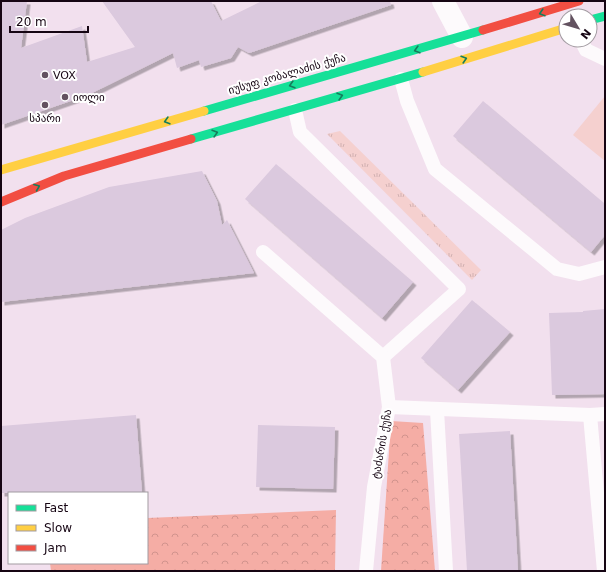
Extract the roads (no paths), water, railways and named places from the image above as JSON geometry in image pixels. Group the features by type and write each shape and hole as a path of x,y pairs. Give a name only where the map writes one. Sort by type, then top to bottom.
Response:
{"street":[{"path":"443,1 462,37"},
{"name":"იუსუფ კობალაძის ქუჩა","path":"1,170 462,37 579,1"},
{"path":"1,202 64,176 294,110 558,30"}],"lane":[{"path":"585,48 586,50 605,59"},
{"path":"401,78 407,101 435,169 557,269 579,274 605,267"},
{"path":"263,252 383,357 459,289 300,132 294,110"},
{"name":"ტაძარის ქუჩა","path":"366,571 374,487 389,407 383,357"},
{"path":"389,407 590,415 605,414"},
{"path":"437,410 446,571"},
{"path":"590,415 604,571"}],"place":[{"name":"VOX","path":"45,75"},
{"name":"იოლი","path":"65,97"},
{"name":"სპარი","path":"45,105"}]}
